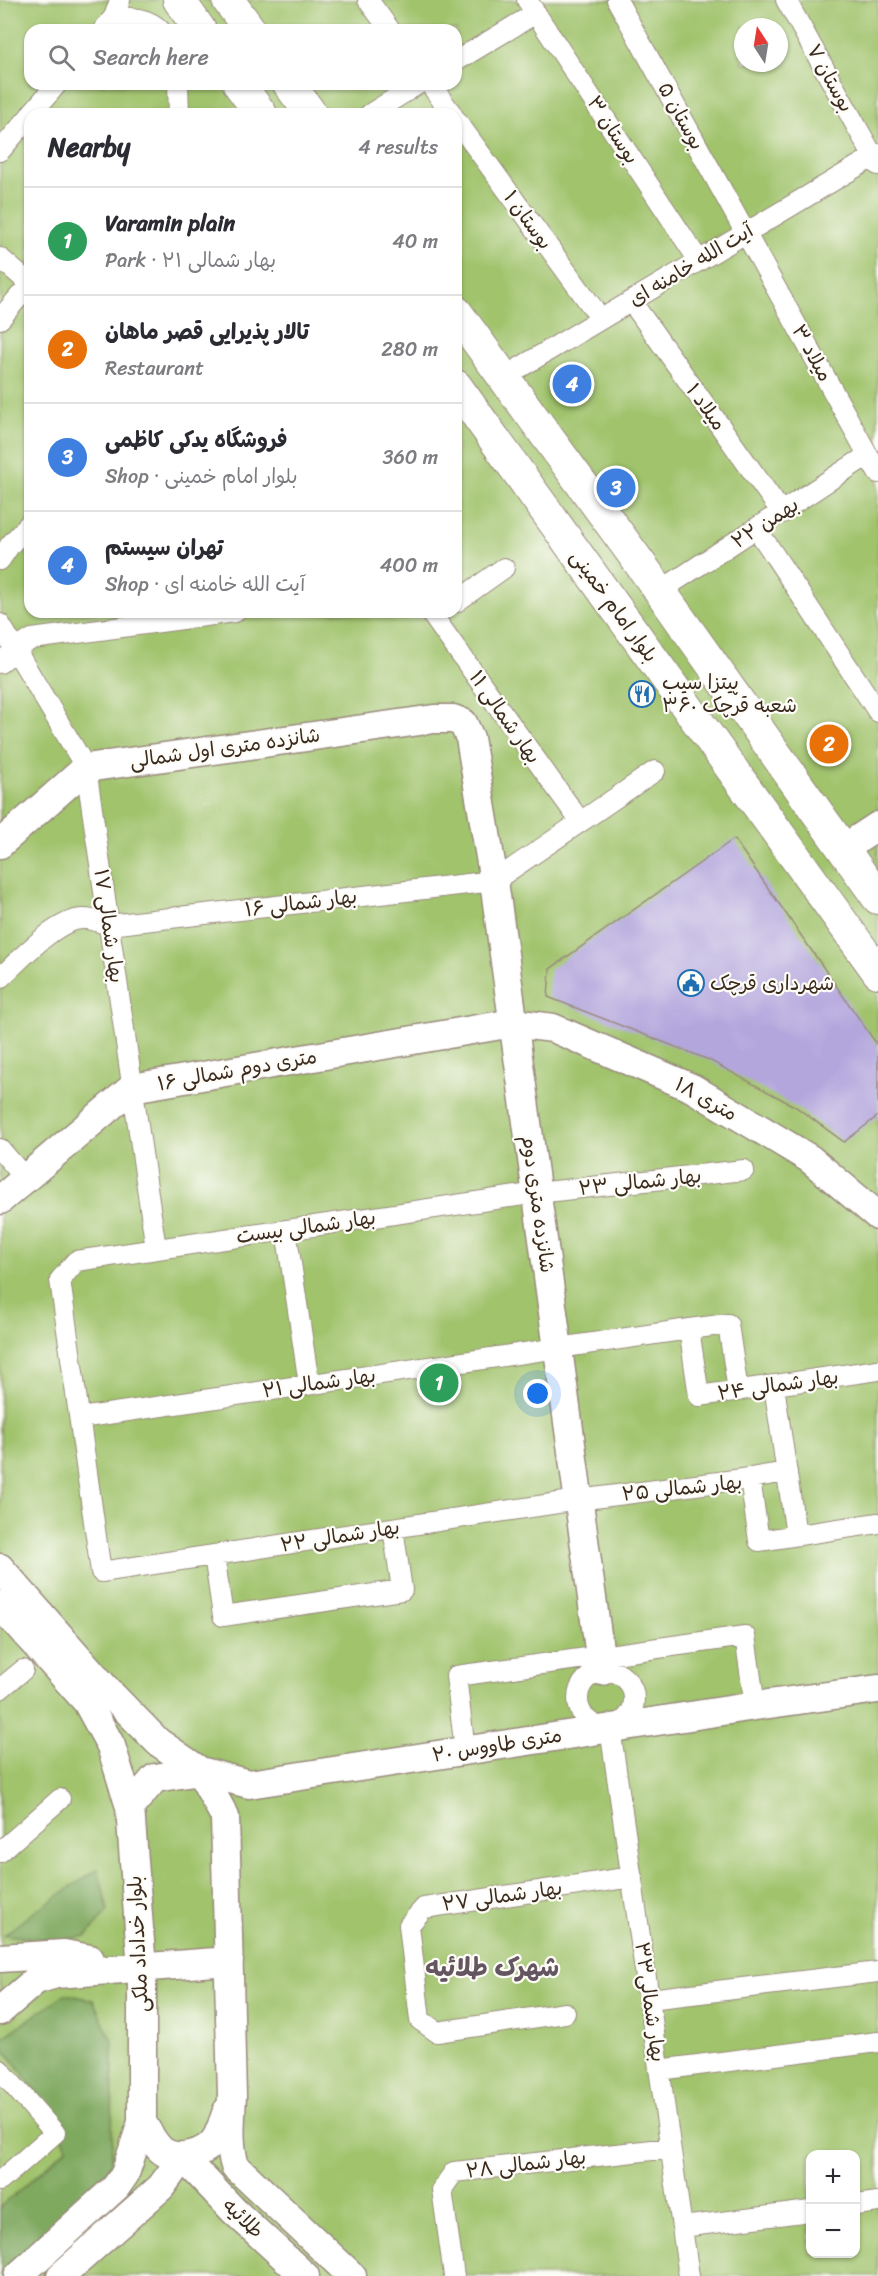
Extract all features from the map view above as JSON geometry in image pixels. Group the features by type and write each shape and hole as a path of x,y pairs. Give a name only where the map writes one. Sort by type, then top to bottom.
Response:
{"main road":[{"path":"179,0 197,24"},
{"path":"228,0 246,24"},
{"path":"243,90 257,108"},
{"path":"293,90 307,108"},
{"path":"462,320 660,591 878,898"},
{"name":"بلوار امام خمینی","path":"462,394 878,972"}],"street":[{"path":"369,0 386,24"},
{"name":"بوستان ۵","path":"617,0 746,232"},
{"name":"بوستان ۷","path":"786,0 876,158"},
{"path":"462,57 532,6"},
{"name":"بوستان ۳","path":"532,6 699,261"},
{"path":"112,16 142,19 154,24"},
{"path":"37,108 52,90"},
{"path":"178,90 179,108"},
{"path":"380,108 408,90"},
{"path":"434,90 448,108"},
{"path":"0,151 24,123"},
{"name":"بوستان ۱","path":"462,128 601,319"},
{"name":"آیت الله خامنه ای","path":"504,377 746,232 876,158"},
{"name":"میلاد ۳","path":"746,232 878,473"},
{"path":"0,258 24,279"},
{"path":"0,319 24,291"},
{"name":"میلاد ۱","path":"631,302 782,513"},
{"name":"۲۲ بهمن","path":"660,591 868,455"},
{"path":"757,529 878,712"},
{"path":"0,560 24,530"},
{"path":"462,598 504,568"},
{"path":"0,663 32,639 185,618"},
{"name":"بهار شمالی ۱۱","path":"438,618 580,821"},
{"name":"بهار شمالی ۱۷","path":"0,624 86,768 156,1249"},
{"name":"شانزده متری اول شمالی","path":"86,768 434,719 453,719 463,723 470,738"},
{"name":"شانزده متری دوم","path":"470,738 494,881 601,1663"},
{"path":"0,844 86,768"},
{"path":"494,881 655,771"},
{"path":"843,849 878,826"},
{"name":"بهار شمالی ۱۶","path":"0,978 46,937 67,922 85,919 109,925 494,881"},
{"name":"۱۶ متری دوم شمالی","path":"0,1200 24,1177 132,1088 513,1023"},
{"name":"۱۸ متری","path":"513,1023 553,1028 692,1088 810,1158 878,1216"},
{"path":"0,1149 24,1177"},
{"name":"بهار شمالی ۲۳","path":"537,1194 744,1170"},
{"name":"بهار شمالی بیست","path":"80,1418 60,1280 76,1261 537,1194"},
{"path":"286,1230 309,1384"},
{"path":"558,1348 728,1324 738,1391"},
{"name":"بهار شمالی ۲۴","path":"689,1329 699,1396 878,1370"},
{"name":"بهار شمالی ۲۱","path":"80,1418 558,1348"},
{"path":"774,1386 796,1535"},
{"name":"بهار شمالی ۲۲","path":"80,1418 101,1572 578,1500"},
{"path":"750,1478 787,1472"},
{"name":"بهار شمالی ۲۵","path":"578,1500 750,1478 759,1541 878,1523"},
{"path":"214,1555 224,1616 402,1590 393,1528"},
{"path":"0,1568 107,1690 158,1742 200,1772 225,1817 232,2096 213,2142 207,2148 183,2157 169,2156 159,2148 142,2122"},
{"name":"بلوار خداداد ملکی","path":"0,1605 87,1702 111,1746 130,1807 142,1969 142,2122 125,2174 116,2187 18,2276"},
{"path":"465,1749 456,1676 601,1663 745,1636 755,1706"},
{"path":"601,1663 623,1677 630,1685 634,1695 634,1706 629,1716 621,1724 610,1728 599,1727 589,1722 581,1714 578,1703 578,1692 583,1682 601,1663"},
{"path":"0,1689 23,1670"},
{"name":"۲۰ متری طاووس","path":"130,1807 155,1778 200,1772 249,1784 465,1749 878,1689"},
{"name":"بهار شمالی۳۳","path":"610,1728 689,2276"},
{"path":"225,1817 275,1780"},
{"path":"0,1852 60,1799"},
{"name":"بهار شمالی ۲۷","path":"565,2013 437,2032 420,2020 409,1925 424,1908 632,1877"},
{"path":"0,1958 64,1954 142,1969"},
{"path":"0,2011 36,1980 56,1974 229,1962"},
{"path":"649,2000 878,1972"},
{"path":"659,2070 878,2042"},
{"path":"0,2070 55,2133 0,2181"},
{"name":"طلائیه","path":"232,2096 230,2140 235,2166 352,2276"},
{"name":"بهار شمالی ۲۸","path":"454,2276 442,2189 454,2172 670,2148"},
{"path":"61,2276 161,2187 183,2157"},
{"name":"طلائیه","path":"183,2157 234,2211 305,2276"},
{"path":"860,2204 878,2202"},
{"path":"682,2227 806,2212"}],"green space":[{"path":"0,0 878,0 878,2276 0,2276"},
{"path":"98,1869 108,1910 87,1936 59,1941 4,1935 31,1914"},
{"path":"65,1994 93,2000 113,2043 112,2160 97,2198 9,2276 0,2276 0,2208 67,2148 54,2114 0,2044 0,2040"}],"building":[{"name":"شهرداری قرچک","path":"734,839 878,1046 878,1116 844,1142 796,1107 709,1060 548,997 550,969"}],"place":[{"name":"تهران سیستم","path":"572,384"},
{"name":"فروشگاه یدکی کاظمی","path":"616,488"},
{"name":"پیتزا سیب ۳۶۰ شعبه قرچک","path":"642,694"},
{"name":"تالار پذیرایی قصر ماهان","path":"829,744"},
{"name":"شهرداری قرچک","path":"691,983"},
{"name":"Varamin plain","path":"439,1383"}],"district":[{"name":"شهرک طلائیه","path":"492,1967"}]}
